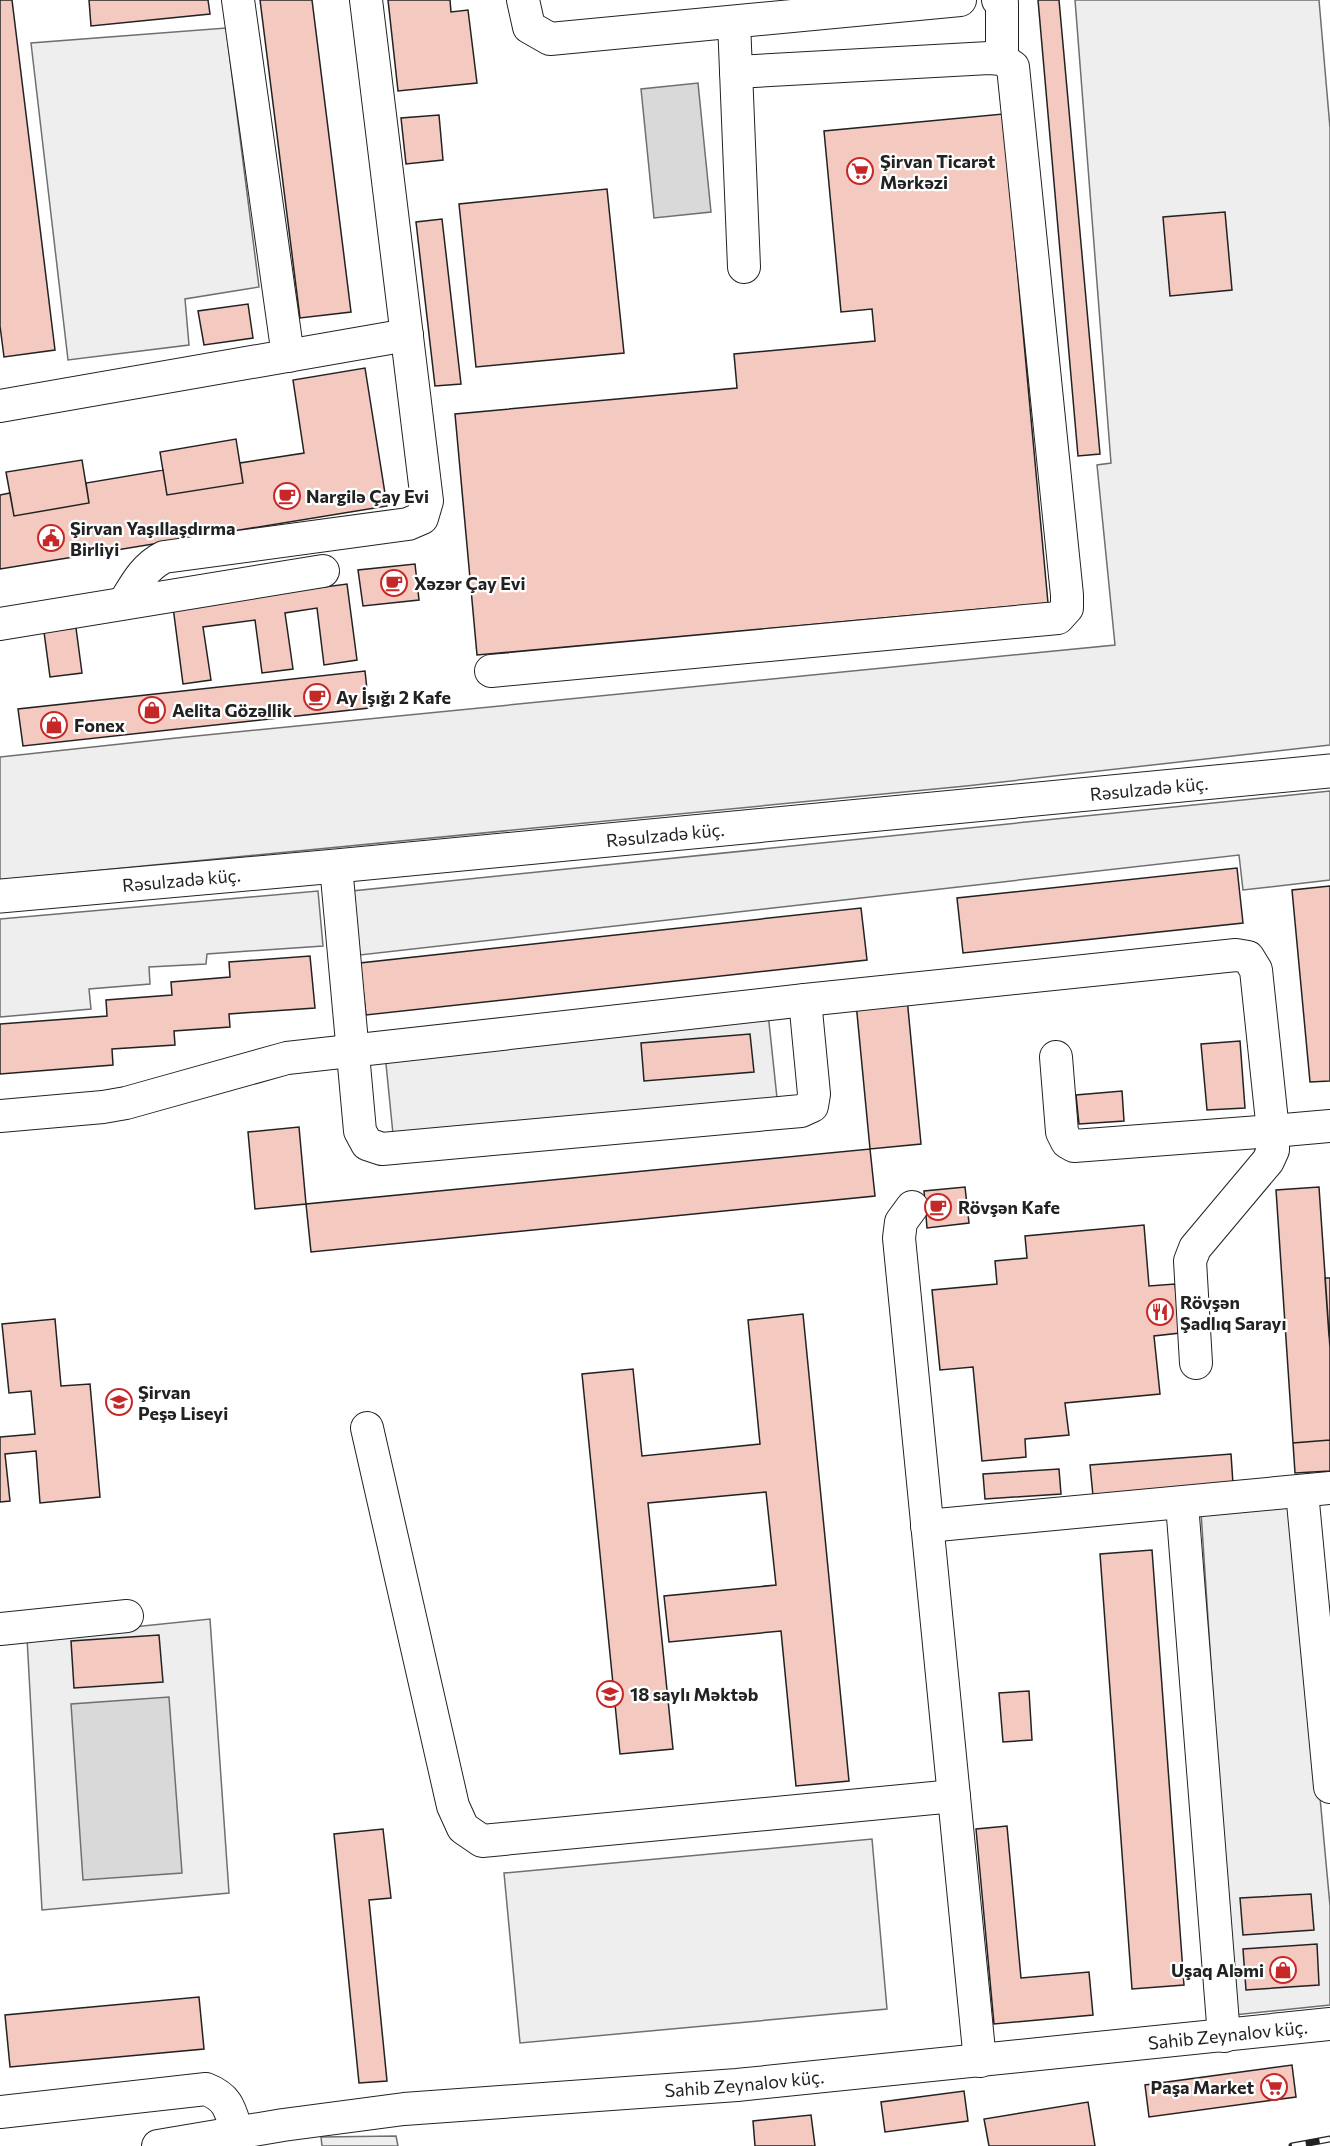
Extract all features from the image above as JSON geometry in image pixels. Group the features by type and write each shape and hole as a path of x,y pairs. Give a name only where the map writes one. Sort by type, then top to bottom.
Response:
{"main road":[{"name":"Rəsulzadə küç.","path":"0,896 336,867 1330,771"}],"street":[{"path":"238,0 288,356"},
{"path":"124,603 142,573 153,562 164,557 408,524 422,518 427,501 366,0"},
{"path":"524,0 529,27 550,39 960,0"},
{"path":"998,0 1002,3 1002,59"},
{"path":"734,22 744,267"},
{"path":"491,671 1058,618 1067,608 1012,67 1002,59 989,58 736,72"},
{"path":"0,406 407,335"},
{"path":"0,624 323,570"},
{"path":"336,867 360,1131 367,1144 382,1149 801,1111 812,1106 814,1094 805,1000"},
{"path":"0,1116 126,1103 287,1058 805,1000 1236,955 1248,957 1256,970 1273,1150 1268,1161 1195,1248 1190,1261 1196,1363"},
{"path":"1056,1057 1062,1132 1067,1142 1074,1146 1330,1126"},
{"path":"912,1207 901,1222 899,1238 981,2061"},
{"path":"367,1428 453,1806 463,1828 482,1841 954,1796"},
{"path":"927,1526 1316,1490 1330,1787"},
{"path":"1182,1504 1224,2036"},
{"path":"0,1629 127,1616"},
{"name":"Sahib Zeynalov küç.","path":"158,2146 237,2132 404,2109 736,2085 1330,2024"},
{"path":"0,2112 206,2089 217,2093 227,2103 237,2132"}],"shaded area":[{"path":"1075,0 1319,0 1330,128 1330,745 966,786 0,880 0,757 1115,645 1097,465 1111,463"},
{"path":"226,28 259,287 185,299 189,345 68,360 31,43"},
{"path":"698,83 711,212 654,218 641,89"},
{"path":"1330,791 1330,880 1243,890 1239,855 360,955 352,891"},
{"path":"318,891 323,946 207,954 206,964 149,967 150,984 89,989 91,1009 0,1017 0,919"},
{"path":"768,1013 777,1098 393,1134 385,1054"},
{"path":"1293,1504 1330,1906 1330,2005 1234,2015 1201,1512"},
{"path":"210,1619 229,1893 42,1910 27,1638"},
{"path":"169,1697 182,1873 83,1880 71,1704"},
{"path":"872,1839 887,2009 520,2043 504,1873"},
{"path":"396,2136 398,2146 322,2146 321,2137"}],"building":[{"path":"0,0 12,0 55,350 4,357 0,326"},
{"path":"89,0 208,0 210,14 91,26"},
{"path":"260,0 312,0 351,312 300,318"},
{"path":"388,0 450,0 451,12 468,10 477,83 398,91"},
{"path":"1038,0 1059,0 1100,454 1078,456"},
{"path":"1003,114 1048,603 477,655 455,414 737,388 734,354 875,341 872,309 841,312 824,131"},
{"path":"439,115 443,160 406,164 401,118"},
{"path":"607,189 624,353 476,367 459,204"},
{"path":"1225,212 1232,290 1170,296 1163,217"},
{"path":"442,219 461,384 435,386 416,222"},
{"path":"248,304 253,338 204,345 198,311"},
{"path":"365,368 387,506 0,569 0,495 10,493 14,516 89,503 86,483 163,470 167,495 243,483 240,463 304,453 293,380"},
{"path":"236,439 243,483 167,495 160,452"},
{"path":"82,460 89,503 14,516 6,472"},
{"path":"415,564 419,600 363,606 358,570"},
{"path":"347,584 357,660 324,665 317,608 285,613 293,669 262,673 255,620 203,627 211,680 183,684 173,607"},
{"path":"76,628 82,673 50,677 44,632"},
{"path":"365,671 369,708 23,746 18,709"},
{"path":"1237,868 1243,923 963,953 957,898"},
{"path":"1330,886 1330,1081 1310,1082 1292,890"},
{"path":"861,908 867,960 366,1015 360,963"},
{"path":"310,956 315,1008 229,1014 230,1027 174,1031 175,1045 112,1049 113,1065 0,1074 0,1024 107,1016 106,1000 172,995 171,982 230,977 229,962"},
{"path":"907,998 921,1144 870,1149 856,1003"},
{"path":"750,1034 754,1072 644,1081 641,1043"},
{"path":"1240,1041 1245,1108 1207,1110 1201,1044"},
{"path":"1122,1091 1124,1121 1079,1124 1076,1095"},
{"path":"299,1127 306,1204 255,1209 248,1132"},
{"path":"870,1149 875,1196 311,1252 306,1204"},
{"path":"965,1187 969,1223 927,1228 924,1191"},
{"path":"1319,1187 1330,1348 1330,1440 1293,1443 1276,1190"},
{"path":"1144,1225 1149,1286 1175,1284 1180,1333 1154,1336 1160,1394 1065,1403 1069,1435 1025,1439 1026,1457 982,1461 973,1367 940,1370 932,1290 997,1284 995,1261 1027,1258 1025,1236"},
{"path":"1325,1278 1330,1278 1330,1336 1329,1336"},
{"path":"803,1314 849,1781 796,1786 781,1631 669,1642 664,1596 776,1585 766,1492 648,1503 673,1749 620,1754 582,1374 633,1369 642,1456 760,1444 748,1320"},
{"path":"55,1319 61,1386 90,1384 100,1497 40,1503 36,1451 5,1454 10,1501 0,1502 0,1437 35,1434 31,1391 9,1393 2,1324"},
{"path":"1330,1440 1330,1471 1295,1473 1293,1443"},
{"path":"1231,1454 1233,1484 1093,1496 1090,1465"},
{"path":"1059,1469 1061,1494 985,1499 983,1474"},
{"path":"1152,1550 1184,1985 1132,1989 1100,1554"},
{"path":"159,1635 163,1682 74,1688 71,1641"},
{"path":"1029,1691 1032,1740 1003,1742 999,1693"},
{"path":"1007,1826 1021,1978 1089,1972 1093,2015 994,2024 976,1829"},
{"path":"383,1829 391,1898 369,1900 387,2081 359,2083 334,1834"},
{"path":"1311,1894 1314,1930 1243,1935 1240,1898"},
{"path":"1317,1944 1319,1985 1246,1990 1243,1949"},
{"path":"199,1997 204,2049 10,2067 5,2015"},
{"path":"1292,2065 1296,2097 1149,2117 1145,2085"},
{"path":"964,2091 968,2121 885,2132 881,2102"},
{"path":"1088,2102 1095,2146 989,2146 984,2119"},
{"path":"811,2115 815,2146 755,2146 753,2121"}],"railway":[{"path":"1292,2146 1330,2139"}],"place":[{"name":"Şirvan Ticarət Mərkəzi","path":"860,171"},
{"name":"Nargilə Çay Evi","path":"287,496"},
{"name":"Şirvan Yaşıllaşdırma Birliyi","path":"51,538"},
{"name":"Xəzər Çay Evi","path":"394,583"},
{"name":"Ay İşığı 2 Kafe","path":"317,697"},
{"name":"Aelita Gözəllik","path":"152,710"},
{"name":"Fonex","path":"54,725"},
{"name":"Rövşən Kafe","path":"938,1207"},
{"name":"Rövşən Şadlıq Sarayı","path":"1160,1312"},
{"name":"Şirvan Peşə Liseyi","path":"119,1402"},
{"name":"18 saylı Məktəb","path":"610,1694"},
{"name":"Uşaq Aləmi","path":"1283,1970"},
{"name":"Paşa Market","path":"1274,2087"}]}
